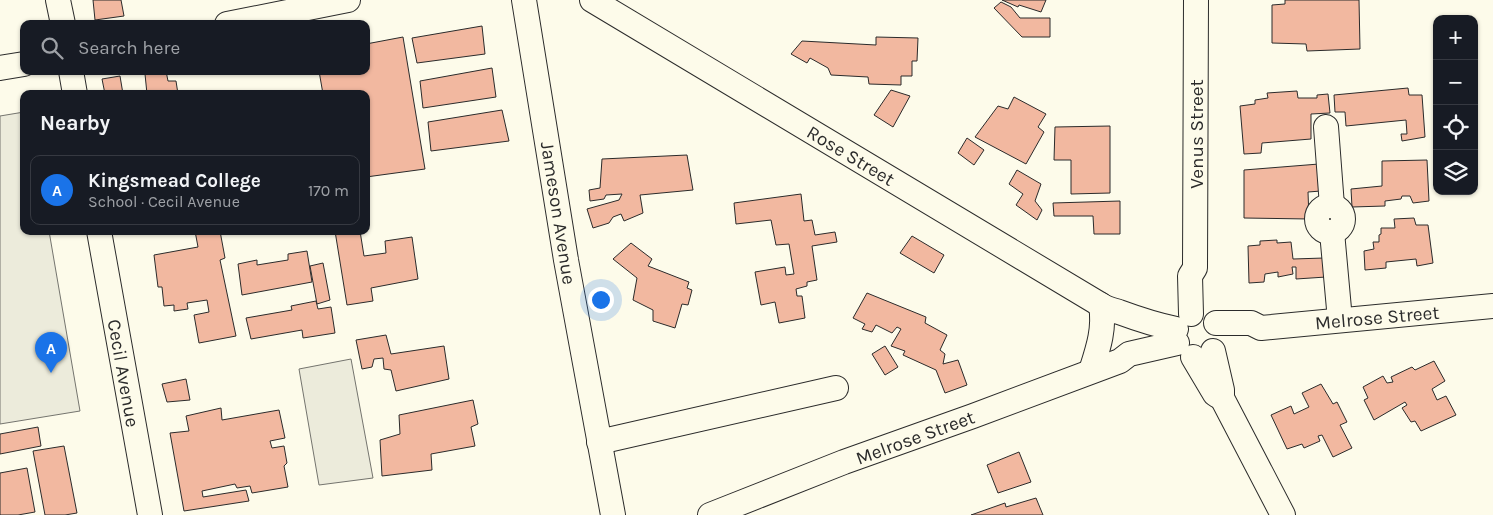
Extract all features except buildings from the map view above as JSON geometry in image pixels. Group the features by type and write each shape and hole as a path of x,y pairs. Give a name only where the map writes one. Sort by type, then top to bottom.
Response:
{"street":[{"path":"58,0 61,20"},
{"path":"248,20 348,0"},
{"name":"Jameson Avenue","path":"524,0 566,260 613,515"},
{"name":"Rose Street","path":"592,0 1105,308 1113,317 1128,328 1151,336 1195,336"},
{"name":"Venus Street","path":"1196,0 1195,268 1201,275 1195,336 1222,390 1222,398 1283,515"},
{"path":"0,68 20,65"},
{"path":"72,75 74,90"},
{"path":"1326,127 1332,206 1341,211 1343,216 1341,227 1332,232 1340,320"},
{"name":"Cecil Avenue","path":"100,235 150,515"},
{"name":"Melrose Street","path":"710,515 844,462 1091,371 1120,361 1135,363 1195,336 1251,323 1262,328 1493,306"},
{"path":"1091,371 1099,347 1105,308"},
{"path":"599,442 836,388"}],"shaded area":[{"path":"20,113 20,235 50,235 80,411 0,424 0,116"},
{"path":"351,359 373,478 319,485 299,369"}],"place":[{"name":"Kingsmead College","path":"51,373"}]}
